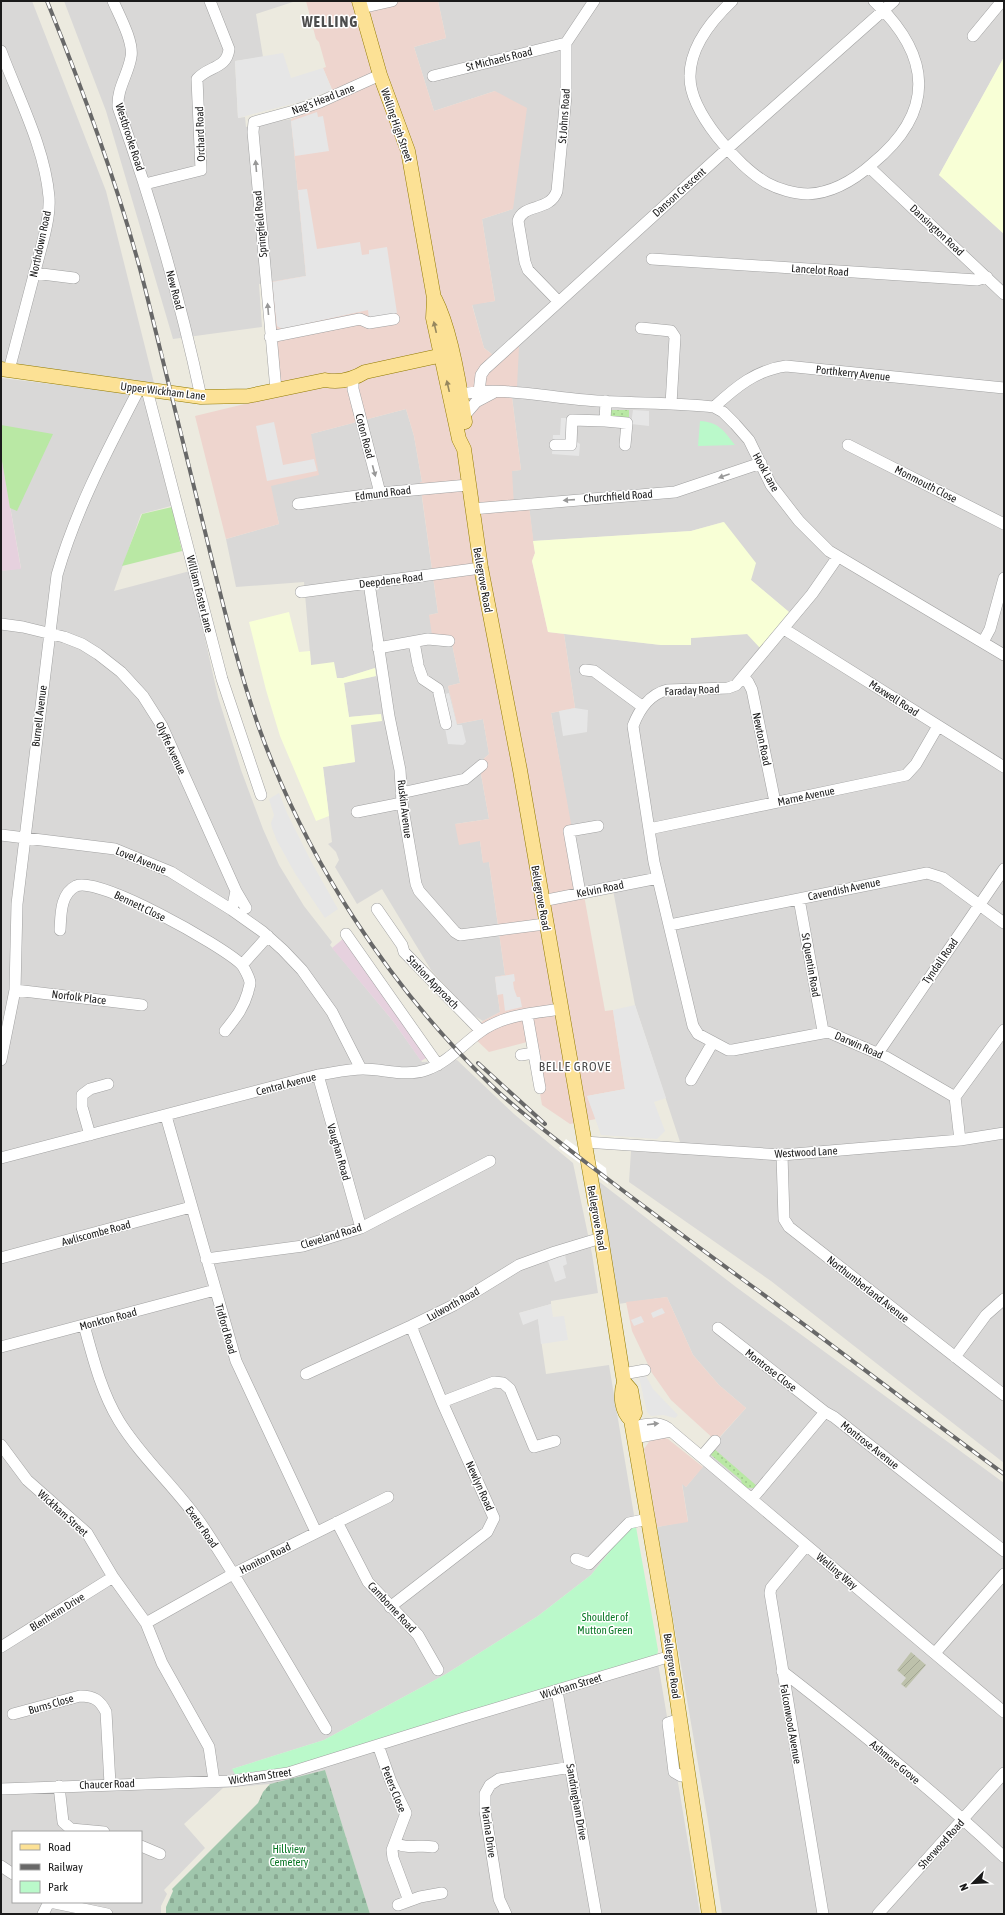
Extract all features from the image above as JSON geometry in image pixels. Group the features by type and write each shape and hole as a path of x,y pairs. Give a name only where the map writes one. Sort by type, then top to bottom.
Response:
{"main road":[{"name":"Welling High Street","path":"360,4 380,75 408,151 434,298 433,318 461,394 460,416"},
{"name":"Welling High Street","path":"447,355 460,416"},
{"name":"Upper Wickham Lane","path":"5,369 201,397 248,396 325,380 333,374 352,371 359,375 447,355"},
{"name":"Bellegrove Road","path":"460,416 459,439 464,449 481,568 512,729 601,1238 623,1378 630,1390 635,1413 632,1428 671,1656 709,1914"}],"street":[{"name":"Westbrooke Road","path":"113,1 130,43 132,56 117,97 118,107 145,184"},
{"name":"Orchard Road","path":"145,184 201,170 197,79 202,74 224,63 228,57 229,49 210,1"},
{"path":"360,4 392,1"},
{"path":"566,43 594,1"},
{"path":"732,1 704,33 693,59 690,75 692,92 697,104 717,137 727,149 754,174 767,183 781,189 806,194 819,193 843,185 869,167 894,144 903,132 917,104 919,76 914,56 906,40 884,10 874,1"},
{"name":"Danson Crescent","path":"479,392 481,375 485,368 727,149 894,1"},
{"path":"973,36 1002,1"},
{"name":"St Michaels Road","path":"433,76 566,43"},
{"name":"St Johns Road","path":"558,302 528,270 525,262 518,221 519,216 523,212 547,204 555,196 557,191 566,96 566,43"},
{"name":"Northdown Road","path":"1,51 35,139 45,172 49,198 48,219 34,273 5,369"},
{"name":"Nag's Head Lane","path":"265,119 294,112 380,75"},
{"name":"Springfield Road","path":"265,119 254,122 253,132 270,337 276,390"},
{"name":"Dansington Road","path":"869,167 1004,294"},
{"name":"New Road","path":"145,184 189,343 201,397"},
{"name":"Lancelot Road","path":"652,259 977,280 987,277"},
{"path":"34,273 74,278"},
{"path":"270,337 360,319 369,323 394,319"},
{"path":"641,328 671,331 675,336 671,404"},
{"name":"Porthkerry Avenue","path":"714,407 750,377 786,366 1004,388"},
{"name":"Coton Road","path":"359,375 353,389 380,493"},
{"name":"Burnell Avenue","path":"1,1060 15,990 17,904 26,838 48,632 57,575 71,529 102,460 143,389"},
{"name":"William Foster Lane","path":"143,389 222,679 261,795"},
{"path":"460,416 476,402 493,392"},
{"path":"461,394 493,392 606,401 714,407"},
{"path":"605,421 606,401"},
{"name":"Hook Lane","path":"714,407 723,412 736,424 749,440 771,485 799,521 817,541 837,558 1004,655"},
{"path":"554,445 571,446 572,420 627,423 625,445"},
{"name":"Monmouth Close","path":"848,445 1004,524"},
{"name":"Churchfield Road","path":"472,509 675,492 761,463"},
{"name":"Edmund Road","path":"298,504 380,493 468,485"},
{"name":"Faraday Road","path":"658,878 633,733 635,720 643,707 658,692 667,690 728,688 736,685 744,678 824,579 837,558"},
{"name":"Deepdene Road","path":"301,592 481,568"},
{"path":"984,642 990,629 1004,578"},
{"name":"Ruskin Avenue","path":"368,583 389,716 400,770 402,798 416,884 419,891 455,932 464,935 545,924"},
{"name":"Olyffe Avenue","path":"1,624 48,632 82,644 98,654 121,672 143,696 162,726 236,891"},
{"name":"Maxwell Road","path":"784,629 1004,767"},
{"path":"378,648 438,639 449,641"},
{"path":"414,642 423,679 438,689 446,724"},
{"path":"584,670 594,671 643,707"},
{"name":"Newton Road","path":"744,678 752,690 776,802"},
{"name":"Marne Avenue","path":"649,829 906,776 916,764 938,726"},
{"path":"357,812 465,779 482,766"},
{"path":"580,893 569,831 598,826"},
{"name":"Lovel Avenue","path":"1,835 115,849 171,872 232,910 266,934"},
{"name":"Tyndall Road","path":"878,1053 1004,868"},
{"name":"Cavendish Avenue","path":"670,925 928,873 943,878 1004,923"},
{"name":"Kelvin Road","path":"542,901 658,878"},
{"name":"Darwin Road","path":"658,878 693,1026 698,1034 728,1050 732,1050 823,1031 832,1033 878,1053 955,1097"},
{"name":"Bennett Close","path":"60,930 61,909 67,893 80,885 96,887 125,897 206,939 242,965"},
{"path":"232,910 236,891"},
{"name":"Lovel Avenue","path":"236,891 248,911 266,934 292,960 319,992 332,1012 361,1069"},
{"name":"St Quentin Road","path":"799,898 823,1031"},
{"name":"Station Approach","path":"377,909 402,945 404,952 408,957 481,1031"},
{"path":"224,1031 243,1008 250,984 242,965 266,934"},
{"path":"346,934 438,1065"},
{"name":"Norfolk Place","path":"15,990 142,1005"},
{"name":"Central Avenue","path":"1,1158 318,1075 361,1069 409,1074 426,1070 438,1065 481,1031 505,1020 527,1014 561,1009"},
{"path":"527,1014 540,1088"},
{"path":"960,1140 955,1097 1004,1030"},
{"path":"691,1080 713,1042"},
{"path":"521,1055 534,1053"},
{"name":"Vaughan Road","path":"318,1075 361,1228"},
{"path":"90,1135 82,1107 82,1095 90,1089 108,1084"},
{"name":"Tidford Road","path":"166,1116 236,1361 316,1532"},
{"name":"Westwood Lane","path":"584,1142 782,1155 960,1140 1004,1133"},
{"name":"Northumberland Avenue","path":"782,1155 784,1219 789,1227 1004,1395"},
{"name":"Cleveland Road","path":"206,1259 304,1246 361,1228 490,1161"},
{"name":"Awliscombe Road","path":"1,1258 191,1207"},
{"name":"Lulworth Road","path":"306,1374 411,1326 454,1304 519,1266 555,1252 601,1238"},
{"name":"Monkton Road","path":"1,1347 215,1290"},
{"path":"955,1357 986,1315 1004,1299"},
{"name":"Exeter Road","path":"84,1325 98,1375 107,1399 120,1422 149,1461 203,1526 234,1574 326,1729"},
{"name":"Newlyn Road","path":"390,1607 487,1532 494,1518 442,1402 411,1326"},
{"name":"Montrose Close","path":"718,1328 825,1412"},
{"path":"623,1378 645,1370"},
{"path":"442,1402 494,1382 503,1384 510,1389 534,1447 555,1441"},
{"path":"752,1499 825,1412"},
{"name":"Montrose Avenue","path":"825,1412 834,1417 1004,1551"},
{"name":"Welling Way","path":"632,1428 670,1431 702,1456 806,1546 1004,1712"},
{"path":"702,1456 714,1441"},
{"name":"Wickham Street","path":"1,1445 27,1480 87,1533 113,1577 146,1624 162,1663 209,1747 214,1781 250,1779 288,1773 671,1656"},
{"name":"Honiton Road","path":"146,1624 234,1574 388,1497"},
{"path":"576,1559 588,1564 629,1523 648,1518"},
{"name":"Camborne Road","path":"338,1522 368,1582 418,1635 438,1670"},
{"name":"Falconwood Avenue","path":"806,1546 771,1588 770,1593 822,1914"},
{"path":"935,1653 1004,1574"},
{"name":"Blenheim Drive","path":"1,1648 113,1577"},
{"name":"Ashmore Grove","path":"782,1671 821,1700 963,1820 1004,1857"},
{"name":"Sandringham Drive","path":"557,1691 596,1914"},
{"name":"Burns Close","path":"13,1714 80,1696 90,1696 101,1702 106,1712 110,1784"},
{"name":"Peters Close","path":"378,1745 391,1782 406,1813 392,1850 394,1858 414,1899"},
{"name":"Marina Drive","path":"506,1914 499,1899 485,1811 485,1794 490,1785 499,1779 571,1768"},
{"name":"Sherwood Road","path":"878,1914 1004,1773"},
{"name":"Chaucer Road","path":"1,1788 214,1781"},
{"path":"59,1786 64,1822 71,1829 93,1831"},
{"path":"395,1843 409,1848 425,1845 433,1847"},
{"path":"142,1846 160,1854"},
{"path":"1,1866 12,1873"},
{"path":"398,1905 414,1899 442,1893"},
{"path":"43,1914 48,1903"},
{"path":"54,1903 107,1914"}],"shaded area":[{"path":"1,1 32,1 106,191 154,383 1,365"},
{"path":"64,1 296,1 256,14 263,57 235,61 238,118 245,117 246,127 291,119 306,276 259,284 262,327 173,339 106,111"},
{"path":"306,1 438,1 446,38 414,47 434,111 495,91 527,108 513,209 482,219 495,301 472,305 484,348 493,355 512,338 519,346 517,387 512,397 521,470 512,471 514,507 529,506 535,553 532,561 548,632 564,634 575,708 551,713 605,1011 613,1010 625,1089 587,1096 596,1119 570,1124 542,1105 531,1041 489,1052 469,1033 483,1021 500,1012 495,977 505,975 489,862 483,863 480,841 459,845 455,824 489,819 479,763 489,754 483,719 457,724 448,686 460,683 451,639 432,635 429,615 438,613 420,482 422,482 414,436 406,409 311,434 319,475 271,486 279,524 226,539 195,416 270,398 276,347 269,282 306,276 291,119 337,101 323,68 326,67 319,42 316,39"},
{"path":"438,1 1004,1 1004,57 939,175 1004,234 1004,1463 771,1281 629,1182 631,1151 684,1154 635,1005 612,885 582,890 551,713 575,708 564,634 661,645 691,645 691,638 747,634 789,612 751,580 723,522 691,531 533,541 529,506 514,508 511,471 521,470 512,397 493,355 484,348 472,304 495,301 482,219 513,209 495,91 434,111 414,47 446,38"},
{"path":"283,53 291,78 323,68 332,90 300,102 238,118 235,61"},
{"path":"1004,57 1004,234 939,175"},
{"path":"317,112 318,117 323,116 329,151 295,156 291,121"},
{"path":"307,189 317,249 360,242 362,255 369,254 369,250 387,247 397,313 369,319 368,310 282,329 277,326 272,282 306,276 298,190"},
{"path":"1,378 143,395 171,506 141,514 114,591 190,571 218,697 241,770 263,829 279,865 304,906 332,942 330,945 393,1021 422,1062 457,1060 514,1114 573,1163 592,1254 598,1293 551,1301 551,1304 519,1313 538,1319 546,1374 609,1365 636,1527 629,1527 591,1575 538,1616 446,1674 324,1740 232,1769 283,1769 470,1711 657,1657 700,1914 370,1914 325,1770 270,1784 223,1788 184,1824 205,1848 164,1890 167,1894 161,1906 161,1914 1,1914 1,571 21,568 1,455"},
{"path":"406,409 414,436 422,482 420,483 438,613 429,615 451,639 460,683 448,686 457,724 483,719 489,754 479,763 489,819 455,824 480,841 483,862 489,862 505,975 495,977 500,1012 483,1021 473,1015 431,970 382,889 357,904 335,867 339,860 336,852 328,844 332,842 323,767 355,762 350,725 380,714 349,717 344,683 376,676 375,668 343,678 337,678 311,665 304,582 236,587 226,539 279,524 270,486 311,434"},
{"path":"633,410 649,411 649,426 631,424"},
{"path":"561,418 569,418 568,436 580,444 579,456 552,454 553,435 560,435"},
{"path":"274,422 283,465 314,459 317,471 267,481 256,426"},
{"path":"1,455 21,569 1,571"},
{"path":"724,522 756,563 751,580 789,612 760,648 747,634 691,638 691,645 661,645 548,632 532,561 535,553 533,541 691,531"},
{"path":"289,612 299,652 310,651 311,665 334,662 337,678 343,678 375,668 376,676 344,683 349,717 381,714 382,721 351,725 355,762 323,767 329,816 316,821 280,736 266,690 249,622"},
{"path":"449,693 457,725 462,725 466,742 463,745 448,744 445,728 442,729 436,696"},
{"path":"575,708 588,710 587,732 563,736 559,711"},
{"path":"279,793 287,813 312,863 338,909 325,918 296,875 277,841 272,828 271,823 274,815 269,799"},
{"path":"343,939 425,1054 426,1058 421,1061 393,1021 332,948"},
{"path":"514,974 514,989 517,997 520,997 522,1007 505,1011 503,994 497,995 495,977"},
{"path":"635,1005 666,1098 654,1102 665,1131 657,1139 601,1135 587,1096 625,1089 613,1010"},
{"path":"597,1180 736,1287 1004,1483 1004,1914 722,1914 708,1821 657,1527 688,1521 682,1483 686,1487 709,1459 705,1454 746,1408 719,1385 693,1355 667,1297 618,1304"},
{"path":"565,1255 567,1264 563,1266 566,1278 555,1282 548,1261"},
{"path":"667,1297 693,1355 719,1385 746,1408 716,1441 671,1400 652,1373 632,1331 626,1302"},
{"path":"551,1304 553,1317 564,1316 568,1340 541,1344 538,1319 523,1325 519,1313"},
{"path":"662,1308 665,1313 653,1318 651,1313"},
{"path":"641,1316 644,1322 634,1326 631,1320"},
{"path":"646,1376 653,1389 678,1415 675,1418 663,1415 651,1416 647,1412 639,1377"},
{"path":"659,1436 668,1439 703,1467 686,1487 682,1484 688,1522 657,1527 644,1449 651,1439"},
{"path":"911,1652 926,1665 906,1688 901,1684 906,1678 897,1670"}],"green space":[{"path":"610,410 629,410 629,417 617,419 610,415"},
{"path":"700,421 717,425 735,445 698,446"},
{"path":"1,425 53,434 17,511 10,508 1,455"},
{"path":"172,507 182,551 122,566 142,514"},
{"path":"712,1447 757,1486 756,1488 747,1488 742,1484 741,1480 711,1455 710,1453"},
{"name":"Shoulder of Mutton Green","path":"630,1526 636,1527 658,1650 657,1657 470,1711 283,1769 235,1774 232,1769 324,1740 446,1674 538,1616 591,1575"},
{"name":"Hillview Cemetery","path":"325,1770 370,1914 166,1914 166,1907 173,1891 172,1889 258,1803 263,1792 270,1784"}],"pier":[{"path":"566,1139 606,1168 608,1184 559,1148"}],"railway":[{"path":"47,1 101,143 135,251 227,620 258,725 300,824 326,872 354,918 385,963 418,1006 453,1046 513,1105 641,1205 805,1325 1004,1474"},
{"path":"478,1063 545,1124"}],"district":[{"name":"WELLING","path":"330,22"},
{"name":"BELLE GROVE","path":"575,1066"}]}
